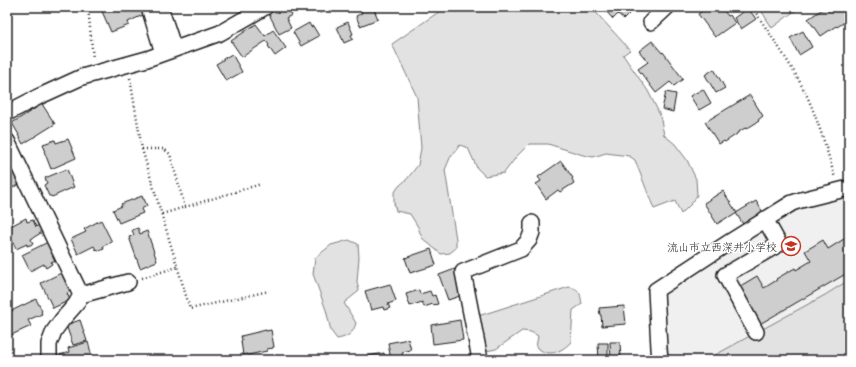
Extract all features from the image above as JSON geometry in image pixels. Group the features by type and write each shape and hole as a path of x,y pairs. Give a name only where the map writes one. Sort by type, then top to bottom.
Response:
{"street":[{"path":"149,7 168,51"},
{"path":"160,7 168,51"},
{"path":"7,113 38,96 82,77 147,59 220,33 265,7"},
{"path":"650,22 667,7"},
{"path":"7,141 81,295"},
{"path":"660,360 656,290 728,242 787,206 801,200 844,190"},
{"path":"756,332 725,275 779,244 766,219"},
{"path":"478,360 479,354 463,272 521,249 529,240 532,232 532,223"},
{"path":"49,360 48,344 54,331 76,304 81,295 128,282"}],"path":[{"path":"7,9 11,7"},
{"path":"88,7 94,74"},
{"path":"752,7 794,72 817,120 844,190"},
{"path":"128,64 142,149 190,309 268,291"},
{"path":"142,149 164,149 170,154 185,207"},
{"path":"162,214 261,184"},
{"path":"128,282 177,266"}],"shaded area":[{"path":"438,7 591,7 630,50 623,55 648,91 660,115 664,135 675,144 687,160 696,179 697,195 693,202 681,214 675,201 654,209 635,160 629,156 606,153 593,157 548,144 529,144 517,156 504,173 485,176 477,168 468,148 460,145 450,158 445,170 456,239 456,248 450,253 441,254 422,238 418,227 410,214 396,211 394,203 394,193 418,165 421,148 417,97 392,44 440,11"},
{"path":"759,7 800,7 772,28"},
{"name":"流山市立西深井小学校","path":"849,194 849,360 666,360 662,294 667,287 800,206"},
{"path":"349,240 358,244 359,257 357,282 359,291 344,303 356,323 350,334 337,339 331,331 326,310 313,274 315,258 331,245"},
{"path":"849,280 849,360 706,360 825,295"},
{"path":"569,287 578,291 582,304 573,310 571,342 563,349 550,353 541,350 536,347 538,336 531,332 522,331 496,349 482,352 475,317"}],"building":[{"path":"105,7 145,7 147,13 128,22 129,25 111,32 101,9"},
{"path":"278,7 288,7 292,15 286,18 291,28 279,34 268,12"},
{"path":"316,7 331,7 320,13"},
{"path":"333,7 344,7 335,12"},
{"path":"359,7 373,7 378,19 360,26 356,16 362,13"},
{"path":"610,7 628,7 632,11 624,19 618,14 613,19 606,11"},
{"path":"703,7 721,7 728,16 730,15 735,23 715,37 698,14 705,9"},
{"path":"823,7 849,7 849,17 844,21 845,22 821,36 808,19 824,8"},
{"path":"748,8 756,19 741,29 734,18"},
{"path":"348,22 353,34 351,35 353,39 344,43 337,27"},
{"path":"309,23 311,27 313,26 319,36 301,46 293,32"},
{"path":"256,24 265,36 273,30 286,48 275,56 266,41 242,57 231,41"},
{"path":"803,31 812,47 799,55 790,38"},
{"path":"652,41 662,53 663,52 683,79 674,86 670,82 656,93 638,69 648,62 639,51"},
{"path":"232,54 242,72 226,81 216,64"},
{"path":"714,69 725,88 716,93 705,75"},
{"path":"703,89 711,103 699,110 690,96"},
{"path":"666,92 676,94 673,112 662,109"},
{"path":"750,95 763,116 758,120 759,121 746,129 745,128 725,142 724,141 719,144 705,122"},
{"path":"42,104 55,124 23,144 12,123"},
{"path":"68,139 76,158 51,169 43,144 55,140 56,143"},
{"path":"561,161 573,178 574,183 560,192 558,190 546,199 536,184 541,181 538,177"},
{"path":"67,169 74,187 52,197 49,196 44,185 47,183 45,178"},
{"path":"16,171 22,183 12,188 10,184 8,185 7,183 7,176"},
{"path":"723,191 737,213 717,224 704,203"},
{"path":"142,196 147,206 141,209 143,213 119,223 113,210 122,206 121,204"},
{"path":"756,201 764,214 744,226 736,213"},
{"path":"26,218 27,222 33,220 36,227 40,224 44,231 31,239 33,244 27,246 27,244 16,249 11,238 8,240 7,238 7,228"},
{"path":"101,220 112,242 103,246 104,249 98,251 94,246 78,254 71,239 86,232 84,229"},
{"path":"138,228 140,234 147,231 157,261 140,268 129,237 134,235 132,230"},
{"path":"844,239 845,241 849,239 849,272 758,325 737,288 757,276 764,288 795,268 796,270 811,261 805,251 823,240 828,249"},
{"path":"48,242 57,259 51,262 52,264 46,268 44,264 30,271 22,255"},
{"path":"431,249 436,265 410,273 405,258"},
{"path":"455,269 463,295 448,300 439,275"},
{"path":"65,271 74,290 67,293 70,300 53,308 41,283"},
{"path":"390,284 396,301 388,304 390,308 384,310 383,307 371,310 365,291"},
{"path":"419,290 420,294 430,291 432,296 435,295 438,304 424,307 422,302 410,306 406,294"},
{"path":"36,299 42,314 28,320 31,326 7,337 7,313"},
{"path":"624,306 626,324 602,326 599,308"},
{"path":"80,320 87,341 73,345 66,325"},
{"path":"460,320 463,340 433,344 431,325"},
{"path":"271,330 274,347 267,349 267,351 243,355 241,336"},
{"path":"408,339 411,350 402,352 403,360 391,360 388,343"},
{"path":"88,342 93,360 62,360 60,355 69,352 68,348"},
{"path":"610,342 620,342 621,360 611,360"},
{"path":"598,343 608,343 608,360 599,360"},
{"path":"384,353 385,360 357,360 356,358"}],"place":[{"name":"流山市立西深井小学校","path":"791,246"}]}
